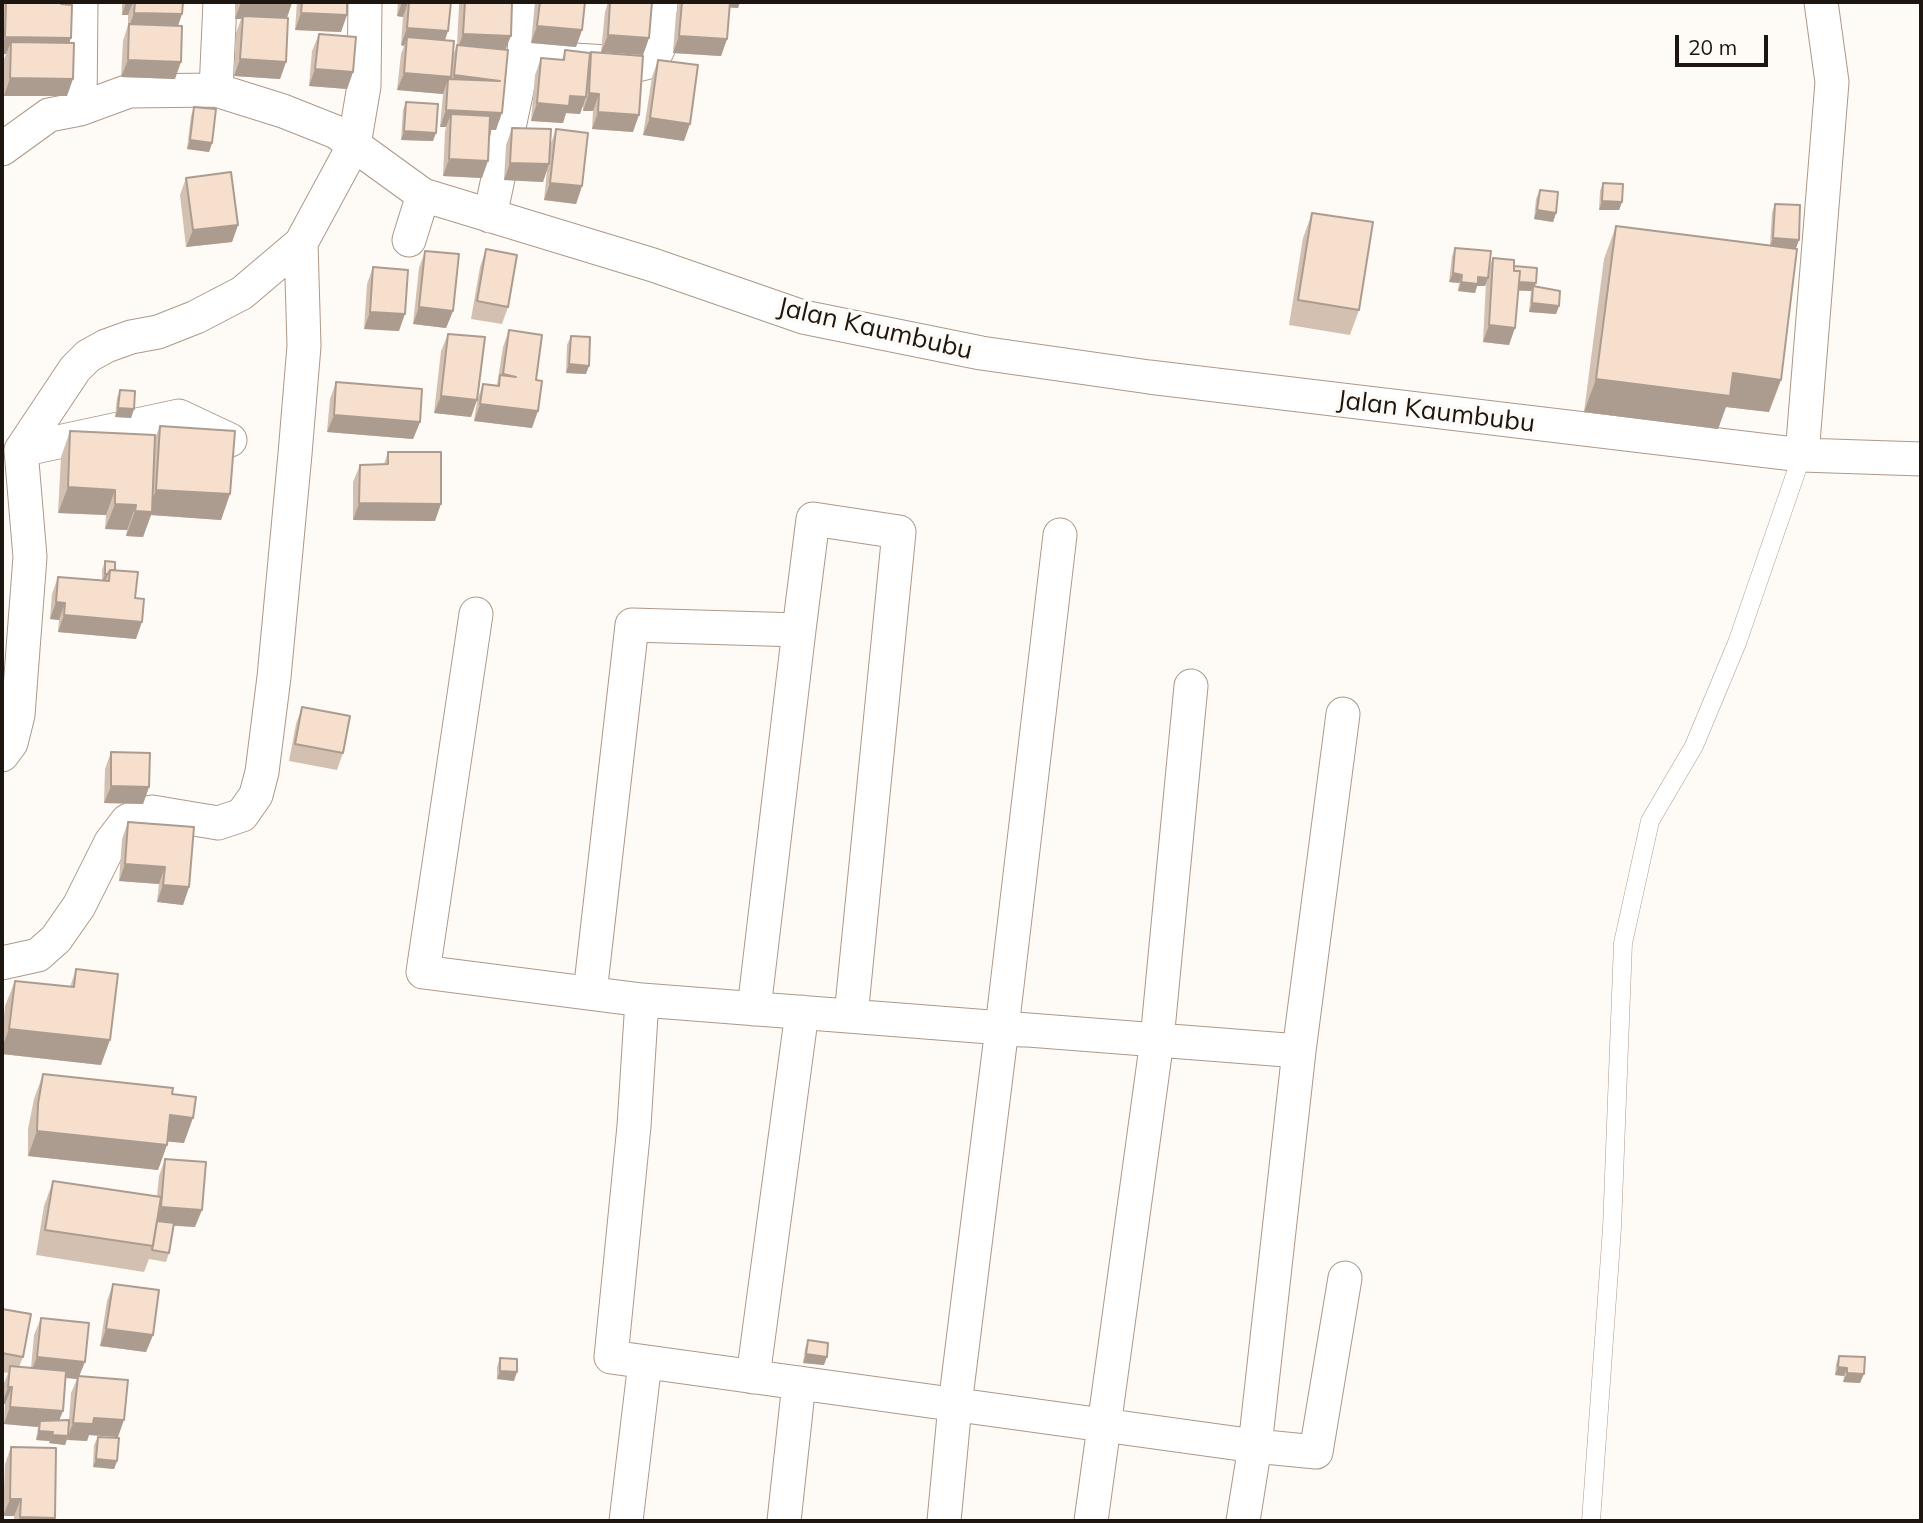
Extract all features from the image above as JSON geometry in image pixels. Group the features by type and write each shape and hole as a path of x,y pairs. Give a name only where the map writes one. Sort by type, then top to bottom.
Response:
{"street":[{"path":"80,110 81,2"},
{"path":"216,90 220,2"},
{"path":"2,755 11,743 18,715 30,557 21,450 75,369 88,356 106,346 131,337 158,332 196,317 242,293 301,243 354,145 364,86 365,2"},
{"path":"490,216 524,57 526,2"},
{"path":"524,57 641,64 652,61 659,47 661,2"},
{"path":"1802,455 1832,82 1821,2"},
{"name":"Jalan Kaumbubu","path":"2,149 50,115 80,110 129,91 216,90 283,111 336,132 423,195 653,265 803,317 981,353 1149,377 1802,455 1921,459"},
{"path":"409,240 423,195"},
{"path":"2,963 38,956 56,939 79,906 111,842 127,821 152,812 218,823 242,816 256,796 262,772 274,677 304,346 301,243"},
{"path":"21,450 179,416 230,440"},
{"path":"754,1009 813,519 900,532 851,1016"},
{"path":"944,1521 955,1405 1060,535"},
{"path":"476,614 424,972 642,1000 1299,1051"},
{"path":"590,993 632,625 799,630"},
{"path":"1091,1521 1157,1040 1191,686"},
{"path":"1243,1521 1255,1446 1299,1051 1343,714"},
{"path":"642,1000 635,1126 611,1357 1255,1446 1316,1452 1345,1278"},
{"path":"753,1377 802,1012"},
{"path":"626,1521 645,1362"},
{"path":"784,1521 799,1383"}],"lane":[{"path":"1591,1521 1612,1228 1623,943 1650,821 1694,746 1737,643 1802,455"}],"building":[{"path":"6,2 61,2 72,5 71,38 5,37"},
{"path":"135,2 183,2 182,14 134,13"},
{"path":"302,2 347,2 347,15 301,13"},
{"path":"409,2 451,2 448,31 407,28"},
{"path":"465,2 512,2 511,36 463,34"},
{"path":"540,2 585,2 582,30 537,26"},
{"path":"610,2 652,2 649,38 608,35"},
{"path":"682,2 730,2 727,39 679,36"},
{"path":"243,16 288,18 286,62 240,59"},
{"path":"129,24 182,26 181,62 128,60"},
{"path":"319,34 356,37 353,72 315,69"},
{"path":"407,37 454,41 451,77 404,73"},
{"path":"11,42 74,43 73,79 10,78"},
{"path":"457,45 508,50 502,113 446,110 448,79 500,81 454,75"},
{"path":"565,50 590,53 586,97 570,96 569,106 537,103 541,58 564,60"},
{"path":"591,52 643,56 639,115 598,112 599,94 589,93"},
{"path":"658,60 698,65 690,124 650,118"},
{"path":"406,102 438,104 436,133 404,131"},
{"path":"194,107 216,109 212,143 190,140"},
{"path":"451,114 490,116 488,161 449,159"},
{"path":"512,128 551,129 549,164 510,163"},
{"path":"556,129 588,133 582,186 550,183"},
{"path":"231,172 238,225 193,230 186,178"},
{"path":"1603,183 1623,184 1622,202 1602,201"},
{"path":"1540,190 1558,192 1556,213 1537,210"},
{"path":"1775,204 1800,205 1799,240 1773,238"},
{"path":"1312,213 1373,222 1359,310 1298,300"},
{"path":"1616,226 1797,249 1781,380 1733,373 1730,396 1596,379"},
{"path":"1455,248 1491,251 1488,278 1478,277 1478,284 1461,282 1462,275 1453,273"},
{"path":"486,249 517,255 508,307 477,301"},
{"path":"425,251 459,254 453,311 419,307"},
{"path":"1493,258 1514,260 1514,271 1520,271 1515,328 1489,325"},
{"path":"1514,266 1537,268 1536,283 1519,282 1520,271 1514,271"},
{"path":"373,267 408,270 405,314 370,312"},
{"path":"1533,286 1560,291 1559,306 1532,303"},
{"path":"509,330 542,335 536,380 542,381 538,411 480,404 483,384 499,386 500,375 516,377 503,374"},
{"path":"448,334 485,337 477,400 441,396"},
{"path":"571,336 590,337 589,366 569,364"},
{"path":"336,382 422,389 420,422 334,415"},
{"path":"120,390 135,391 134,409 118,408"},
{"path":"160,426 235,431 230,494 156,490"},
{"path":"70,431 155,435 152,512 135,511 136,505 115,504 115,490 68,487"},
{"path":"388,452 441,452 441,504 359,503 360,465 388,464"},
{"path":"105,561 115,562 115,570 105,574"},
{"path":"110,570 138,572 135,598 144,599 142,622 64,615 65,603 56,602 58,577 109,581"},
{"path":"302,707 350,716 343,753 295,744"},
{"path":"111,752 150,753 149,787 111,786"},
{"path":"128,822 194,827 189,887 163,885 165,867 125,864"},
{"path":"76,969 118,974 110,1040 9,1029 15,981 74,987"},
{"path":"43,1074 173,1088 172,1094 196,1097 193,1118 170,1115 167,1145 37,1131"},
{"path":"165,1159 206,1162 202,1210 161,1207"},
{"path":"53,1181 161,1197 153,1246 45,1230"},
{"path":"157,1221 174,1223 169,1253 152,1250"},
{"path":"113,1284 159,1290 153,1335 106,1329"},
{"path":"2,1309 31,1314 23,1357 2,1353"},
{"path":"41,1318 89,1323 85,1362 37,1357"},
{"path":"808,1340 828,1343 827,1357 806,1354"},
{"path":"1839,1356 1865,1357 1864,1374 1847,1373 1847,1368 1838,1367"},
{"path":"500,1358 517,1359 517,1372 500,1371"},
{"path":"10,1366 66,1371 63,1411 10,1407"},
{"path":"78,1376 128,1380 124,1420 94,1418 93,1424 73,1423"},
{"path":"69,1420 68,1436 39,1431 40,1421"},
{"path":"98,1437 119,1438 117,1461 96,1459"},
{"path":"11,1447 56,1448 55,1518 20,1517 21,1499 10,1499"}]}
